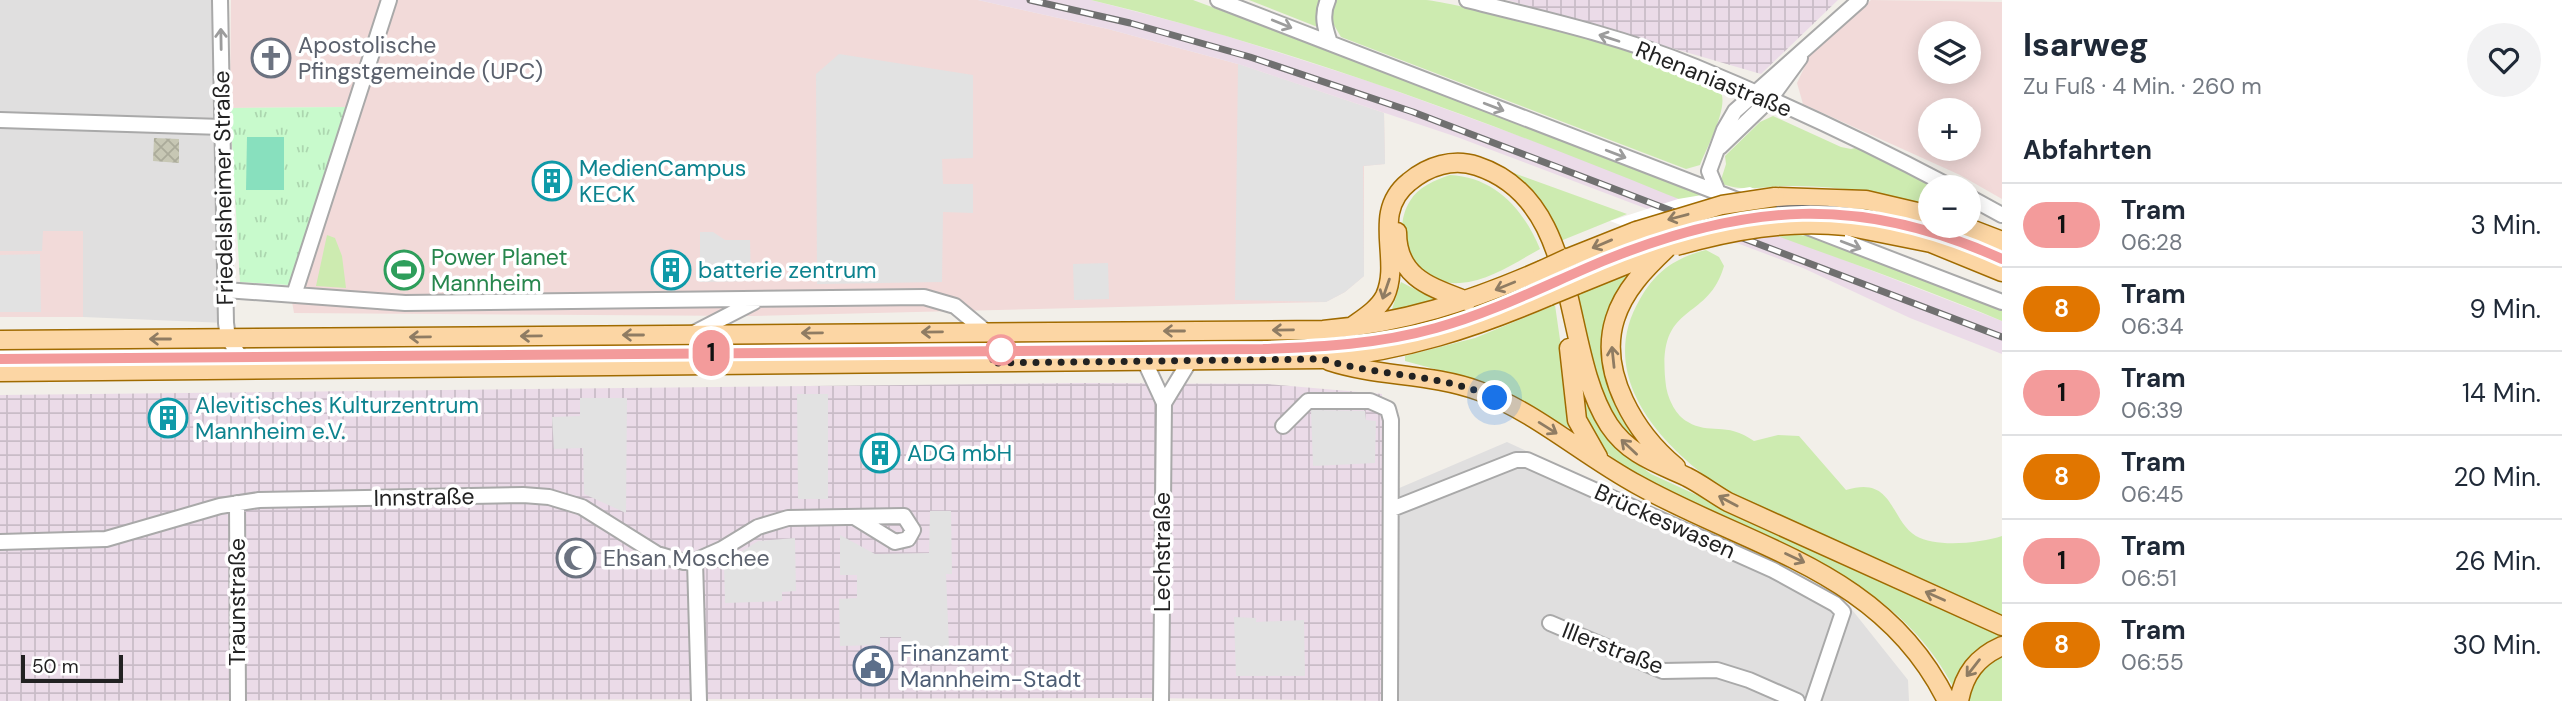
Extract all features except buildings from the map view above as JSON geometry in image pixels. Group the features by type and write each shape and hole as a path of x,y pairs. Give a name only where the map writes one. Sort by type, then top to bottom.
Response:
{"main road":[{"path":"1350,328 1384,298 1390,280 1387,230 1392,202 1406,184 1421,173 1442,164 1464,162 1485,169 1524,197 1553,244 1566,281 1583,367 1610,426 1640,457 1689,478"},
{"path":"1467,301 1420,282 1407,267 1397,245 1397,221 1404,199 1433,177 1450,172 1470,173 1487,179 1507,193 1536,225 1559,285 1577,420 1602,463"},
{"path":"0,340 1350,328 1411,318 1467,301 1636,230 1722,205 1775,197 1866,200 1918,212"},
{"path":"0,372 1322,359 1362,355 1438,339 1477,327 1671,248 1742,229 1775,224 1846,226 1931,243 2002,272"},
{"path":"1981,233 2002,242"},
{"path":"1671,248 1629,289 1614,320 1612,352 1618,386 1634,422 1662,456 1689,478 1728,502 2002,626"},
{"path":"1322,359 1351,368 1434,379 1478,391 1512,406 1667,500 1798,559 1848,588 1899,632 1947,701"},
{"path":"1959,701 1968,672 1989,652 2002,646"}],"street":[{"name":"Friedelsheimer Straße","path":"220,0 228,338 248,369"},
{"path":"294,295 388,0"},
{"path":"1218,0 2002,302"},
{"path":"1328,0 1324,8 1324,23 1330,43"},
{"name":"Rhenaniastraße","path":"1467,0 1574,26 1695,67 1770,99 1926,175"},
{"path":"1719,195 1709,171 1735,111 1860,0"},
{"path":"1719,148 1770,99 1807,48"},
{"path":"0,120 222,127"},
{"path":"1683,180 1709,171"},
{"path":"1981,204 2002,215"},
{"path":"225,290 405,303 924,297 955,306 985,331"},
{"path":"692,334 758,299"},
{"name":"Lechstraße","path":"1146,362 1164,403 1161,701"},
{"path":"1164,403 1189,362"},
{"path":"1283,426 1308,401 1370,401 1388,409 1391,420 1392,509 1390,701"},
{"name":"Brückeswasen","path":"1392,509 1516,460 1527,460 1773,569 1835,604 1843,612 1813,701"},
{"name":"Innstraße","path":"0,542 99,540 237,503 307,499 549,497 582,508 657,554 673,560 695,561"},
{"name":"Traunstraße","path":"237,503 238,701"},
{"path":"699,701 695,561 773,521 813,516 856,518"},
{"name":"Illerstraße","path":"1550,623 1662,671 1717,670 1749,680 1797,701"}],"shaded area":[{"path":"0,0 220,0 226,323 83,317 83,231 43,251 0,251"},
{"path":"231,0 978,0 1108,29 1238,64 1384,113 1385,164 1364,166 1364,276 1345,292 1326,302 754,316 294,313 289,285 317,213 348,107 230,108"},
{"path":"978,0 1091,0 1211,31 1374,83 1591,162 2002,321 2002,354 1910,318 1803,268 1457,137 1238,64 1108,29"},
{"path":"1507,0 1838,0 1761,74"},
{"path":"1871,0 2002,2 2002,199 1981,187 1981,175 1960,175 1929,161 1981,161 1981,98 1918,98 1918,156 1803,104 1797,83 1810,55"},
{"path":"839,54 973,75 973,158 942,159 943,184 973,184 973,213 943,212 942,282 817,284 816,74"},
{"path":"1238,64 1384,113 1385,164 1363,166 1364,276 1345,292 1326,302 1235,300"},
{"path":"154,138 179,139 179,163 153,161"},
{"path":"43,231 83,231 83,317 0,317 0,251 42,251"},
{"name":"batterie zentrum","path":"700,232 713,232 725,240 750,240 751,281 700,282"},
{"path":"40,254 41,312 0,312 0,255"},
{"path":"1108,263 1109,299 1074,300 1073,264"},
{"path":"1083,383 1268,384 1382,394 1387,701 1146,698 0,701 0,395"},
{"path":"797,394 828,394 828,499 798,499"},
{"path":"580,398 627,398 626,513 584,494 583,448 554,449 552,417 580,416"},
{"path":"1311,410 1365,411 1366,420 1376,421 1375,463 1313,466"},
{"path":"1507,442 1808,582 1849,606 1908,680 1909,701 1397,701 1397,489"},
{"path":"930,511 951,511 952,574 946,574 949,647 902,647 901,637 880,637 880,645 840,646 839,599 857,598 857,575 840,575 840,535 875,554 929,553"},
{"path":"795,538 796,591 782,592 782,601 725,603 724,563 758,541"},
{"path":"1234,617 1256,618 1256,622 1304,620 1305,676 1236,676"}],"green space":[{"path":"1091,0 1193,0 1508,117 2002,309 2002,321 1382,86 1238,39"},
{"path":"1249,0 1320,0 1320,28"},
{"path":"1335,0 1426,0 1486,12 1582,37 1705,79 1720,90 1720,116 1700,165 1686,169 1341,37 1331,20"},
{"path":"349,107 317,213 289,285 240,282 230,108"},
{"path":"1773,116 1841,147 1851,149 1863,146 1920,175 1918,202 1842,189 1807,186 1746,188 1720,183 1726,164 1725,156 1760,122"},
{"path":"247,137 284,137 284,190 246,190"},
{"path":"1497,167 1627,214 1558,242 1493,168"},
{"path":"1450,175 1481,182 1506,198 1526,221 1540,249 1481,279 1460,283 1431,277 1420,268 1405,244 1402,230 1404,215 1410,201 1422,188"},
{"path":"327,235 335,238 342,256 346,288 316,286"},
{"path":"1706,250 1719,257 1724,266 1716,285 1675,325 1668,339 1665,358 1666,386 1676,411 1696,426 1735,431 1754,441 1778,435 1799,436 1846,490 1862,487 1873,488 1882,493 1907,529 1925,540 1959,543 2002,536 2002,616 1725,490 1679,453 1659,432 1642,408 1630,383 1625,356 1628,328 1640,299 1660,273 1685,257"},
{"path":"1631,272 1608,319 1606,365 1620,410 1650,453 1631,436 1606,401 1591,362 1576,295"},
{"path":"1401,282 1434,299 1434,304 1391,312"},
{"path":"1555,305 1573,430 1479,381 1405,361 1405,356 1475,338"},
{"path":"1583,396 1622,453 1651,474 2002,636 2002,701 1960,701 1942,667 1919,637 1893,611 1833,569 1623,466 1598,442 1588,422"}],"pier":[{"path":"1750,187 1878,239 1795,235 1757,237 1691,252 1610,221 1678,199"}],"tram line":[{"path":"0,354 1317,342 1427,325 1462,314 1668,231 1710,218 1798,206 1851,209 1903,219 2002,254"},
{"name":"1","path":"0,359 1263,349 1354,345 1438,328 1492,309 1634,249 1703,227 1773,214 1813,212 1857,216 1913,227 2002,259"}],"railway":[{"path":"1030,0 1130,23 1250,57 1413,112 2002,337"}],"place":[{"name":"Apostolische Pfingstgemeinde (UPC)","path":"271,58"},
{"name":"MedienCampus KECK","path":"552,181"},
{"name":"Power Planet Mannheim","path":"404,270"},
{"name":"batterie zentrum","path":"671,270"},
{"name":"Alevitisches Kulturzentrum Mannheim e.V.","path":"168,418"},
{"name":"ADG mbH","path":"880,453"},
{"name":"Ehsan Moschee","path":"576,558"},
{"name":"Finanzamt Mannheim-Stadt","path":"873,666"}],"route":[{"path":"1001,350 990,363 1322,359 1351,368 1386,370 1434,379 1495,398"}]}
